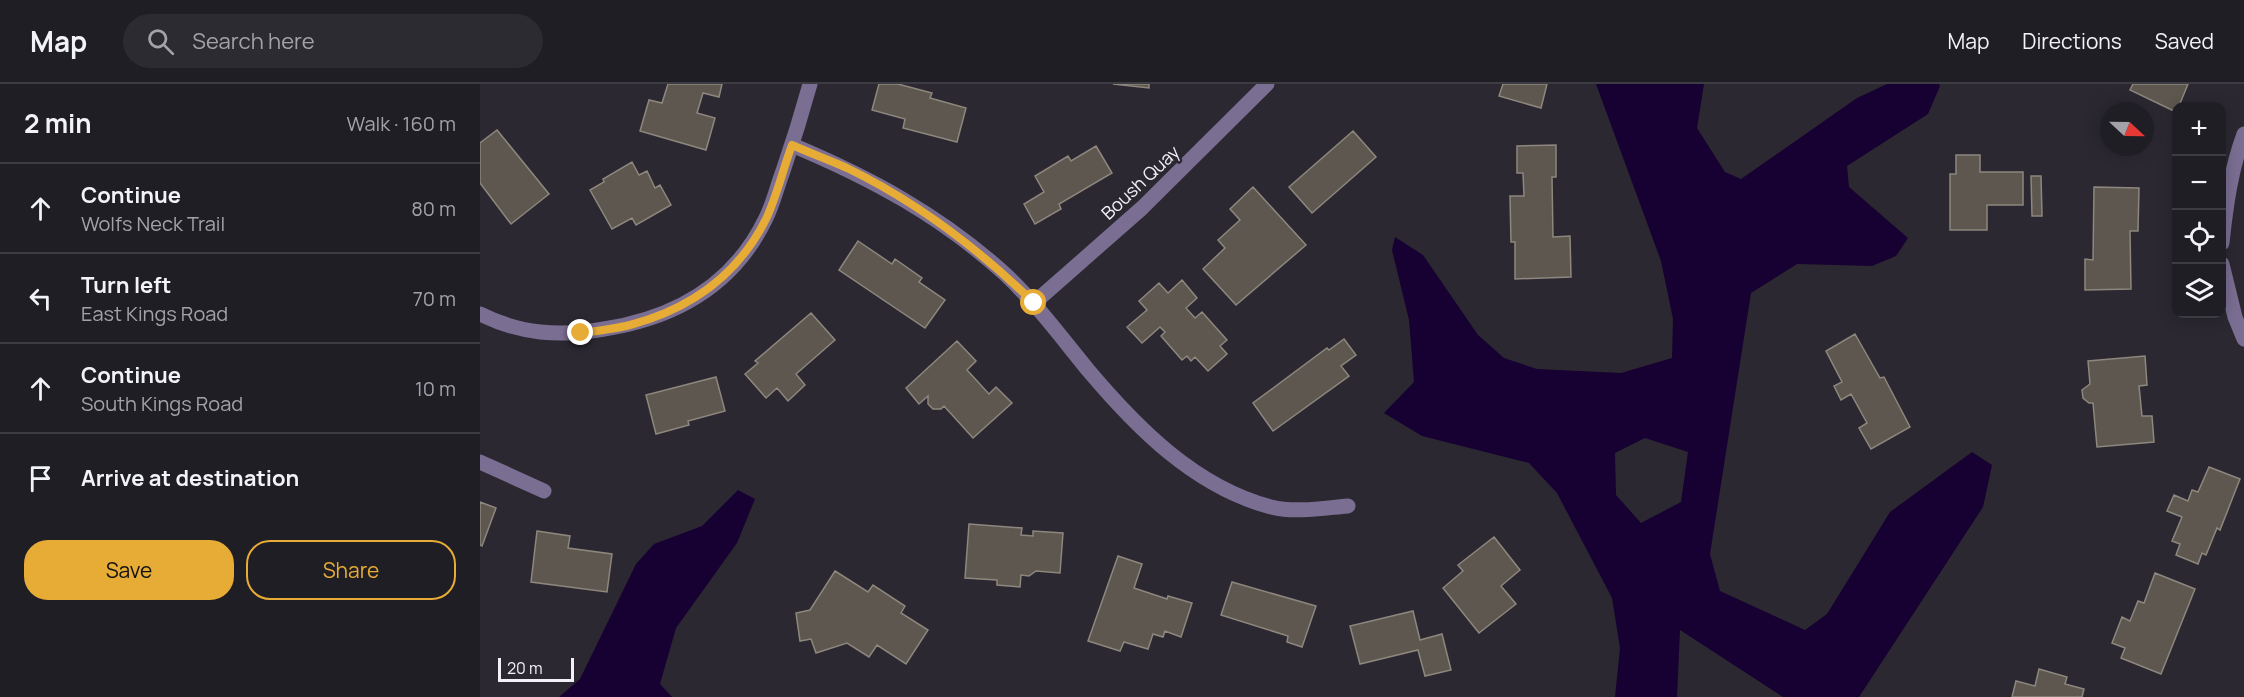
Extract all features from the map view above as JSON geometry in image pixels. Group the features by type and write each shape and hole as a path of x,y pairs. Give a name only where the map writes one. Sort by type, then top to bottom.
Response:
{"street":[{"path":"481,316 525,331 551,334 581,333 630,325 668,312 705,293 747,250 766,218 792,145 810,84"},
{"name":"Boush Quay","path":"1034,303 1142,208 1268,84"},
{"path":"2225,210 2237,152 2244,134"},
{"path":"792,145 846,168 899,196 949,229 1004,273 1034,303 1120,407 1163,448 1191,470 1235,493 1272,507 1306,509 1348,506"},
{"path":"2226,280 2235,317 2244,339"},
{"path":"480,462 544,491"}],"shaded area":[{"path":"1596,84 1704,84 1697,128 1725,172 1741,179 1857,98 1887,84 1939,84 1928,114 1847,166 1849,187 1908,238 1896,256 1872,266 1797,264 1751,293 1710,554 1720,591 1805,630 1827,614 1890,512 1972,452 1992,465 1983,507 1859,697 1783,697 1680,630 1677,697 1615,697 1620,648 1612,598 1557,493 1529,463 1422,436 1384,413 1414,382 1409,320 1392,250 1395,237 1423,255 1478,335 1504,358 1537,369 1621,373 1672,358 1673,319 1661,261","holes":["1645,438 1688,452 1681,502 1641,523 1616,495 1615,453"]},
{"path":"738,490 755,499 737,543 676,628 660,684 672,697 559,697 580,679 636,564 654,544 702,526"}],"building":[{"path":"668,84 722,84 719,97 703,93 697,113 715,118 706,150 640,131 649,100 662,103"},
{"path":"879,84 898,84 932,93 930,98 966,108 957,142 903,128 905,119 872,110"},
{"path":"1113,84 1149,84 1149,88"},
{"path":"1503,84 1547,84 1541,108 1499,96"},
{"path":"2133,84 2188,84 2181,102 2172,102 2172,110 2130,90"},
{"path":"497,130 549,194 511,224 480,183 480,143"},
{"path":"1353,131 1376,157 1312,213 1289,187"},
{"path":"1556,145 1556,177 1552,177 1553,237 1570,236 1571,277 1515,279 1515,242 1511,242 1510,196 1524,196 1523,173 1517,173 1517,146"},
{"path":"1096,146 1112,173 1059,204 1061,209 1035,224 1024,204 1044,192 1035,176 1068,156 1071,161"},
{"path":"1956,155 1980,155 1980,172 2023,172 2023,205 1987,205 1987,230 1950,230 1950,174 1956,174"},
{"path":"632,162 639,175 647,171 655,188 660,185 671,205 636,225 632,218 612,229 590,190 604,182 603,179"},
{"path":"2031,176 2041,176 2042,216 2032,216"},
{"path":"1253,187 1306,245 1236,305 1203,269 1225,248 1218,240 1240,220 1230,209"},
{"path":"2094,187 2139,188 2138,231 2130,231 2131,289 2085,290 2085,259 2093,260"},
{"path":"858,241 892,264 895,259 922,278 919,282 945,300 925,328 839,270"},
{"path":"1182,280 1197,298 1186,308 1195,318 1202,312 1227,340 1220,346 1227,354 1208,371 1195,357 1191,361 1187,356 1182,360 1161,336 1165,332 1160,327 1142,343 1127,327 1147,310 1139,301 1159,283 1168,293"},
{"path":"811,313 835,340 796,374 805,385 788,401 777,388 766,398 745,374 758,363 755,361"},
{"path":"1855,334 1880,378 1884,377 1910,427 1871,449 1859,428 1867,423 1851,394 1841,400 1834,386 1842,382 1826,351"},
{"path":"1344,339 1356,355 1341,366 1349,376 1273,431 1253,403 1327,348 1329,350"},
{"path":"957,341 976,361 967,370 989,394 996,387 1012,403 973,438 944,406 941,409 933,409 928,404 928,396 919,404 906,388"},
{"path":"2145,356 2147,385 2139,386 2142,416 2152,416 2154,442 2097,447 2093,403 2083,398 2082,390 2090,384 2088,361"},
{"path":"716,377 725,411 688,421 689,425 656,434 646,395"},
{"path":"2209,467 2240,479 2220,530 2217,528 2206,555 2202,553 2198,564 2176,555 2180,544 2172,541 2182,517 2167,511 2174,495 2188,501 2192,490 2198,492"},
{"path":"480,502 496,508 482,546 480,545"},
{"path":"969,524 1022,528 1021,535 1033,536 1033,531 1063,533 1060,573 1036,571 1029,576 1021,575 1020,587 997,585 997,580 965,578"},
{"path":"537,531 570,536 568,548 612,554 607,592 531,582"},
{"path":"1494,537 1520,570 1501,586 1516,604 1479,633 1443,588 1463,571 1458,565"},
{"path":"1118,556 1142,564 1134,588 1167,599 1168,596 1192,603 1181,637 1165,631 1163,637 1153,634 1148,649 1124,642 1120,651 1088,641"},
{"path":"835,571 868,592 873,585 905,606 901,613 928,630 906,664 877,645 869,657 847,643 816,653 811,639 800,641 796,613 810,610"},
{"path":"2155,573 2195,589 2161,674 2121,658 2125,648 2112,643 2122,617 2130,621 2138,601 2144,603"},
{"path":"1232,582 1316,606 1302,647 1287,642 1288,636 1221,615"},
{"path":"1413,611 1420,640 1442,634 1451,670 1425,676 1418,650 1360,664 1350,626"},
{"path":"2039,669 2067,677 2065,684 2084,689 2082,697 2012,697 2016,681 2035,686"}],"route":[{"path":"581,333 630,325 668,312 705,293 722,278 747,250 766,218 792,145 846,168 899,196 949,229 1004,273 1034,303"}]}
